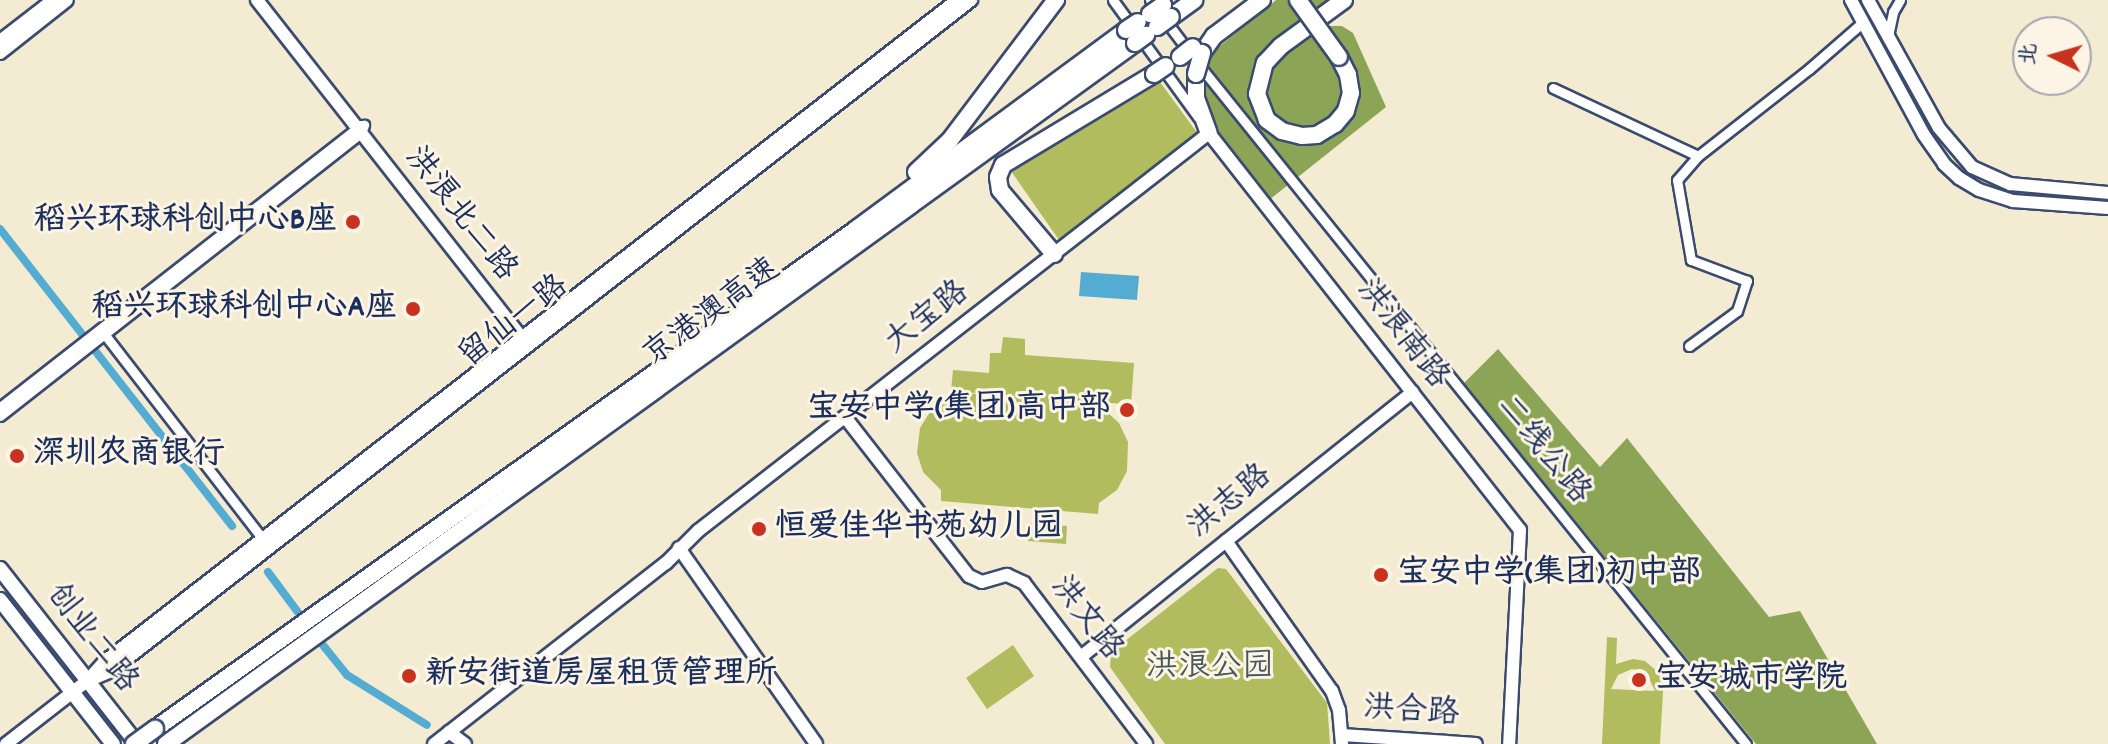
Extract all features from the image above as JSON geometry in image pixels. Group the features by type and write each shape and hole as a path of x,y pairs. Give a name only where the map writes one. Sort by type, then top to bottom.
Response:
{"highway":[{"name":"京港澳高速","path":"811,261 950,140 1056,0"},
{"name":"京港澳高速","path":"135,744 292,629 1151,19 1194,0"},
{"path":"1179,59 1253,0"},
{"path":"1054,254 1000,190 998,177 1003,165 1179,59 1262,0"},
{"path":"1298,0 1339,57 1348,75 1351,93 1346,111 1335,124 1317,135 1302,136 1282,131 1267,120 1257,94 1265,63 1281,46 1344,0"},
{"name":"京港澳高速","path":"166,744 1151,19"},
{"path":"1179,59 1196,74 1196,98 1209,133"}],"main road":[{"path":"0,41 53,0"},
{"path":"0,53 67,0"},
{"name":"洪浪北二路","path":"257,0 526,339"},
{"name":"洪浪北二路","path":"267,0 360,128 526,339"},
{"name":"留仙一路","path":"87,681 111,671 957,0"},
{"name":"留仙一路","path":"6,744 87,681 104,662 501,354 526,339 971,0"},
{"path":"1868,0 1946,139 1972,167 2010,184 2108,193"},
{"path":"1852,2 1924,135 1944,164 1959,178 1979,190 2013,201 2108,208"},
{"name":"大宝路","path":"423,744 1209,133"},
{"name":"洪浪南路","path":"1209,133 1520,530 1509,744"},
{"path":"501,354 512,333 505,316"},
{"name":"洪志路","path":"1082,656 1413,392"},
{"name":"洪文路","path":"845,417 969,576 982,582 1007,575 1020,579 1082,656 1146,744"},
{"path":"1226,541 1332,691 1339,710 1342,739"},
{"path":"679,548 816,744"},
{"name":"大宝路","path":"434,744 666,563 679,548"},
{"name":"创业二路","path":"0,569 135,744"},
{"name":"创业二路","path":"0,600 113,744"},
{"path":"449,732 465,744"},
{"name":"洪合路","path":"1342,739 1476,744"}],"street":[{"name":"洪浪南路","path":"1113,0 1209,133"},
{"path":"1888,36 1893,12 1900,0"},
{"name":"二线公路","path":"1151,19 1307,202 1746,744"},
{"path":"1689,346 1737,311 1747,281 1691,260 1677,180 1698,156 1809,69 1863,22"},
{"path":"1553,88 1698,156"},
{"path":"0,407 102,332 360,128"},
{"path":"102,332 263,539"},
{"path":"0,416 79,349"}],"green space":[{"path":"1276,0 1340,0 1321,15 1329,26 1342,26 1353,33 1386,107 1269,200 1211,130 1199,95 1209,55"},
{"path":"1160,82 1198,134 1059,240 1011,171"},
{"path":"1003,337 1025,339 1025,355 1134,363 1131,404 1109,403 1108,413 1119,423 1128,442 1127,471 1117,490 1099,503 1098,514 941,501 941,490 923,472 917,453 920,428 930,412 948,400 949,392 1038,398 951,391 953,370 989,373 990,353 1001,353"},
{"path":"1498,349 1600,467 1627,438 1769,617 1800,611 1877,744 1756,744 1464,383"},
{"path":"1030,523 1067,526 1066,544 1028,541"},
{"name":"洪浪公园","path":"1218,568 1226,569 1327,703 1330,744 1165,744 1110,667 1111,652"},
{"path":"1607,637 1617,638 1616,664 1633,659 1645,661 1659,673 1663,692 1660,744 1602,744","holes":["1632,669 1647,674 1655,691 1611,689 1618,675"]},
{"path":"1013,645 1034,676 987,709 966,678"}],"water":[{"path":"1081,272 1139,276 1137,300 1079,296"}],"waterway":[{"path":"0,229 232,526"},
{"path":"268,572 306,623"},
{"path":"314,634 347,675 427,725"}],"place":[{"name":"稻兴环球科创中心B座","path":"353,222"},
{"name":"稻兴环球科创中心A座","path":"413,309"},
{"name":"宝安中学(集团)高中部","path":"1127,410"},
{"name":"深圳农商银行","path":"17,456"},
{"name":"恒爱佳华书苑幼儿园","path":"759,529"},
{"name":"宝安中学(集团)初中部","path":"1381,575"},
{"name":"新安街道房屋租赁管理所","path":"409,676"},
{"name":"宝安城市学院","path":"1639,680"}]}
